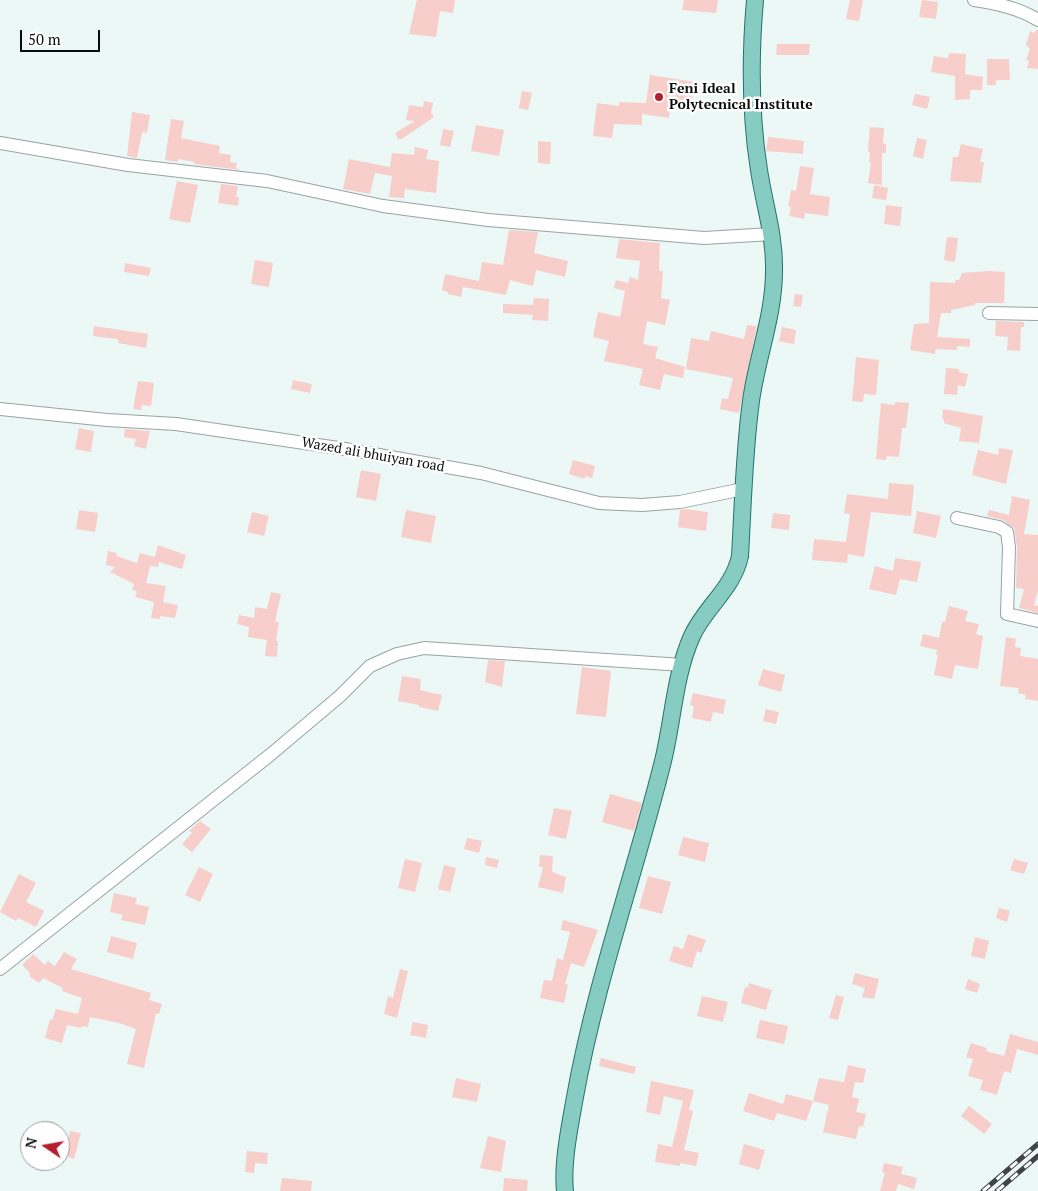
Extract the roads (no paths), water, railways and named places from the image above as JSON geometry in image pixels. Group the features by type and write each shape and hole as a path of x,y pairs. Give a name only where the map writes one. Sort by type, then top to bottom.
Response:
{"main road":[{"path":"565,1191 570,1128 582,1057 662,764 683,665 692,636 737,571 740,556 743,489 751,400 773,305 774,269 772,234 759,172 751,117 751,45 755,0"}],"street":[{"path":"974,0 993,2 1028,14 1038,20"},
{"path":"0,143 128,165 267,181 383,206 488,220 704,238 772,234"},
{"path":"989,313 1038,314"},
{"name":"Wazed ali bhuiyan road","path":"0,409 107,420 176,424 345,448 481,473 599,503 642,505 680,502 743,489"},
{"path":"957,518 999,527 1007,532 1009,547 1008,614 1038,621"},
{"path":"0,969 270,755 340,696 370,666 397,654 424,648 683,665"}],"railway":[{"path":"983,1191 1038,1144"},
{"path":"997,1191 1038,1156"}],"place":[{"name":"Feni Ideal Polytecnical Institute","path":"659,97"}]}
